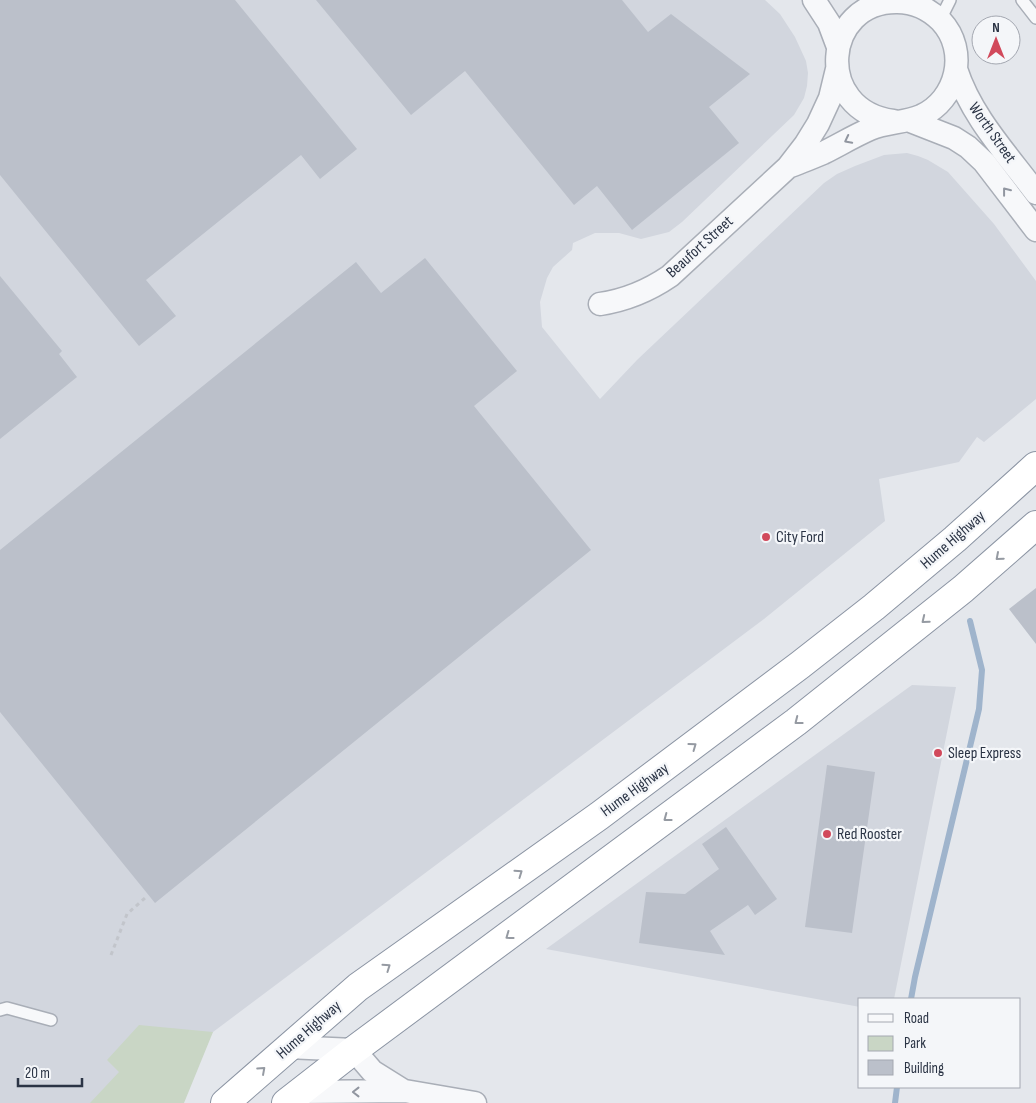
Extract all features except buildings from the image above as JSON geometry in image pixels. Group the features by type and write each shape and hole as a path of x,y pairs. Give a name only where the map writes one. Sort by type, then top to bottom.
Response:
{"highway":[{"path":"1010,490 1036,450"},
{"name":"Hume Highway","path":"225,1103 358,987 599,816 874,607 1036,466"},
{"path":"293,1097 796,722 955,595 1036,526"}],"street":[{"path":"814,0 829,23 838,47"},
{"path":"882,1 908,1 929,11 940,20 949,32 955,46 956,69 949,90 941,102 922,115 901,121 878,118 859,108 844,90 837,69 838,47 848,26 871,7 882,1"},
{"name":"Beaufort Street","path":"600,304 629,298 663,280 788,167 818,124 830,98 837,69"},
{"name":"Worth Street","path":"956,69 974,111 1036,193"},
{"name":"Worth Street","path":"901,121 954,138 968,147 984,162 1036,230"},
{"name":"Beaufort Street","path":"788,167 822,153 871,128 901,121"},
{"path":"288,1047 354,1050 372,1071 405,1091"},
{"path":"293,1097 405,1091 475,1103"}],"lane":[{"path":"940,20 950,0"},
{"path":"1022,0 1036,18"},
{"path":"0,1010 7,1008 51,1020"}],"path":[{"path":"111,955 127,914 145,898"}],"shaded area":[{"path":"0,0 765,0 780,14 795,37 806,61 808,73 807,86 804,98 794,115 682,222 669,232 641,239 619,233 595,233 573,243 572,250 553,267 547,278 540,302 542,327 600,399 637,360 824,183 837,174 884,155 907,153 928,160 948,172 994,224 1036,281 1036,399 984,442 977,437 959,462 879,479 885,521 764,619 213,1032 139,1103 0,1103"},
{"path":"912,685 956,687 894,998 858,998 858,1007 546,949"}],"green space":[{"path":"139,1025 213,1032 184,1103 90,1103 119,1072 107,1060"}],"waterway":[{"path":"911,998 979,709 982,670 970,621"},
{"path":"895,1103 897,1088"}],"place":[{"name":"City Ford","path":"766,537"},
{"name":"Sleep Express","path":"938,753"},
{"name":"Red Rooster","path":"827,834"}]}
